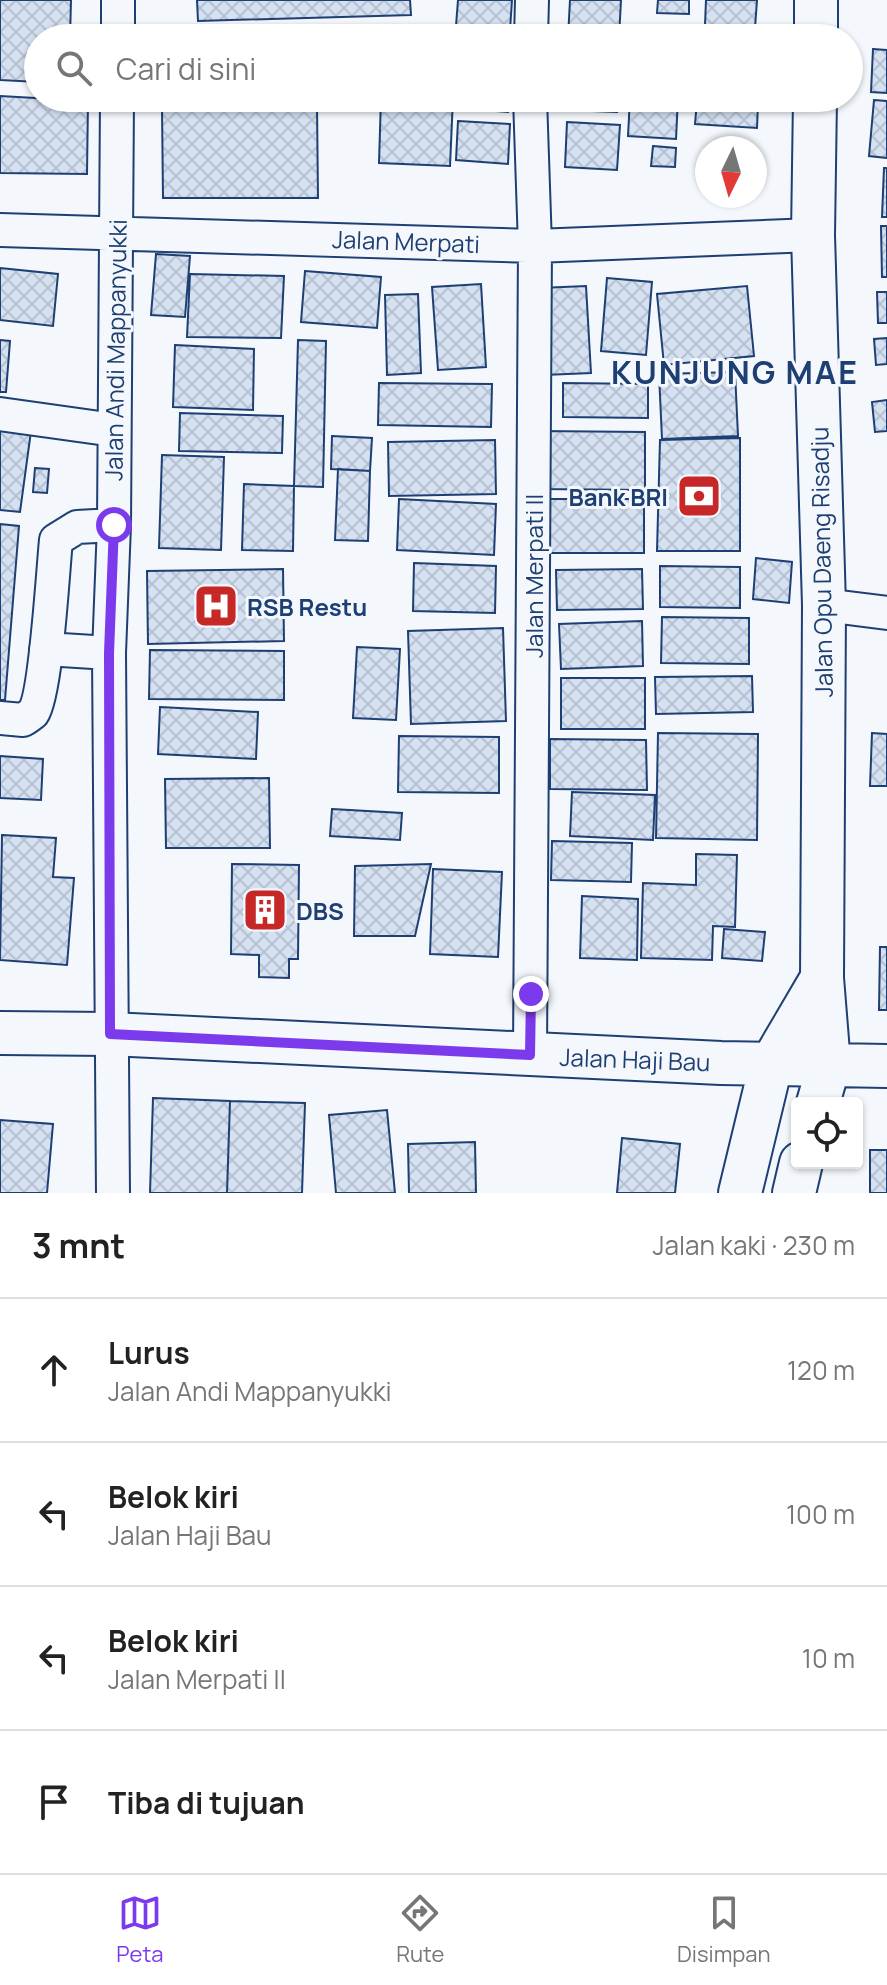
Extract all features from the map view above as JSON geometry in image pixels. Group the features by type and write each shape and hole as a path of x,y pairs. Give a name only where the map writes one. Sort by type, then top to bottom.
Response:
{"main road":[{"path":"816,0 816,24"},
{"name":"Jalan Opu Daeng Risadju","path":"815,112 813,235 824,605 824,1084"},
{"path":"740,1193 771,1065 822,978"},
{"name":"Jalan Haji Bau","path":"0,1033 110,1034 771,1065 824,1084 887,1066"},
{"path":"794,1193 800,1169"}],"street":[{"path":"118,0 118,24"},
{"path":"531,24 532,0"},
{"name":"Jalan Andi Mappanyukki","path":"113,1193 109,653 114,525 117,112"},
{"name":"Jalan Merpati II","path":"530,112 535,246 530,1055"},
{"name":"Jalan Merpati","path":"0,230 535,246 813,235"},
{"path":"0,414 114,430"},
{"path":"0,718 23,720 33,714 38,703 56,540 77,527 114,525"},
{"path":"824,605 887,613"},
{"path":"46,649 109,653"}],"building":[{"path":"0,0 71,0 70,24 24,24 24,81 0,80"},
{"path":"197,0 410,0 411,15 198,21"},
{"path":"458,0 512,0 510,24 456,24"},
{"path":"570,0 621,0 620,24 569,24"},
{"path":"658,0 689,0 689,14 657,13"},
{"path":"706,0 757,0 755,24 705,24"},
{"path":"873,49 887,50 887,93 871,92"},
{"path":"0,96 24,97 24,112 88,112 87,174 0,173"},
{"path":"874,100 887,101 887,158 869,156"},
{"path":"162,112 317,112 318,198 163,198"},
{"path":"381,112 452,112 450,166 379,163"},
{"path":"629,112 677,112 676,139 628,136"},
{"path":"696,112 758,112 757,128 695,124"},
{"path":"458,121 510,124 508,164 456,160"},
{"path":"567,122 620,125 617,170 565,167"},
{"path":"653,146 676,148 675,167 651,166"},
{"path":"884,168 887,168 887,217 882,217"},
{"path":"881,226 887,226 887,277 882,277"},
{"path":"156,254 190,256 185,317 151,315"},
{"path":"0,268 58,274 53,326 0,320"},
{"path":"305,271 381,277 377,328 301,322"},
{"path":"190,274 284,276 281,338 187,337"},
{"path":"607,278 652,282 646,355 601,351"},
{"path":"481,284 486,367 438,370 432,287"},
{"path":"586,286 591,373 544,375 540,288"},
{"path":"747,286 754,356 664,365 657,294"},
{"path":"877,292 887,292 887,323 878,323"},
{"path":"418,294 421,373 387,375 385,295"},
{"path":"887,338 887,364 876,365 874,339"},
{"path":"0,340 10,341 6,392 0,392"},
{"path":"298,340 326,341 323,487 294,486"},
{"path":"175,345 254,349 253,410 173,407"},
{"path":"735,372 738,436 662,439 659,374"},
{"path":"379,383 492,384 491,427 378,425"},
{"path":"563,383 648,384 648,418 563,417"},
{"path":"887,400 887,431 875,432 872,402"},
{"path":"180,413 283,416 282,453 179,451"},
{"path":"0,427 31,431 20,512 0,510"},
{"path":"538,431 645,432 645,490 538,489"},
{"path":"332,436 372,438 370,471 331,469"},
{"name":"Bank BRI","path":"740,438 740,551 657,551 660,440"},
{"path":"495,440 496,494 389,496 388,442"},
{"path":"162,455 224,457 221,550 159,548"},
{"path":"35,468 49,469 47,493 33,492"},
{"path":"338,469 370,471 368,541 335,540"},
{"path":"244,484 294,486 293,551 242,550"},
{"path":"399,499 496,504 494,555 397,550"},
{"path":"543,499 644,499 644,553 543,553"},
{"path":"0,524 19,526 5,700 0,700"},
{"path":"756,558 792,562 789,603 753,599"},
{"path":"414,563 496,566 495,613 413,611"},
{"path":"660,566 740,567 740,608 660,607"},
{"name":"RSB Restu","path":"283,569 284,641 148,644 147,571"},
{"path":"642,569 643,609 557,610 556,570"},
{"path":"662,617 749,618 749,664 661,663"},
{"path":"642,621 643,666 561,669 559,624"},
{"path":"503,628 506,721 411,724 408,631"},
{"path":"357,647 400,649 396,720 353,718"},
{"path":"150,650 284,651 284,700 149,699"},
{"path":"752,676 753,712 656,714 655,677"},
{"path":"561,678 645,678 645,729 561,729"},
{"path":"160,707 258,712 256,759 158,754"},
{"path":"658,733 758,734 757,840 656,838"},
{"path":"872,733 887,734 887,786 870,786"},
{"path":"399,736 499,737 499,793 398,792"},
{"path":"550,739 646,740 647,790 550,789"},
{"path":"0,756 43,759 41,800 0,798"},
{"path":"269,778 270,848 166,848 165,779"},
{"path":"572,792 655,795 653,840 570,836"},
{"path":"332,809 402,813 400,840 330,836"},
{"path":"2,835 56,838 53,877 74,878 67,965 0,960"},
{"path":"552,841 632,843 631,882 551,880"},
{"path":"696,854 737,855 735,927 713,926 712,960 641,958 643,883 696,885"},
{"name":"DBS","path":"232,864 299,865 298,959 289,959 289,978 259,977 259,955 231,954"},
{"path":"431,864 415,936 354,936 355,866"},
{"path":"433,869 502,872 498,957 430,954"},
{"path":"582,896 638,899 637,960 580,958"},
{"path":"724,929 765,932 762,961 722,958"},
{"path":"880,947 887,947 887,1010 879,1010"},
{"path":"153,1098 230,1101 227,1193 150,1193"},
{"path":"230,1101 305,1103 302,1193 227,1193"},
{"path":"387,1110 395,1193 336,1193 329,1115"},
{"path":"0,1120 53,1124 47,1193 0,1193"},
{"path":"622,1138 680,1144 675,1193 617,1193"},
{"path":"475,1142 476,1193 409,1193 408,1144"},
{"path":"870,1150 887,1150 887,1193 870,1193"}],"place":[{"name":"Bank BRI","path":"699,496"},
{"name":"RSB Restu","path":"216,606"},
{"name":"DBS","path":"265,910"}],"district":[{"name":"KUNJUNG MAE","path":"735,372"}],"route":[{"path":"114,525 109,653 110,1034 530,1055 531,994"}]}
